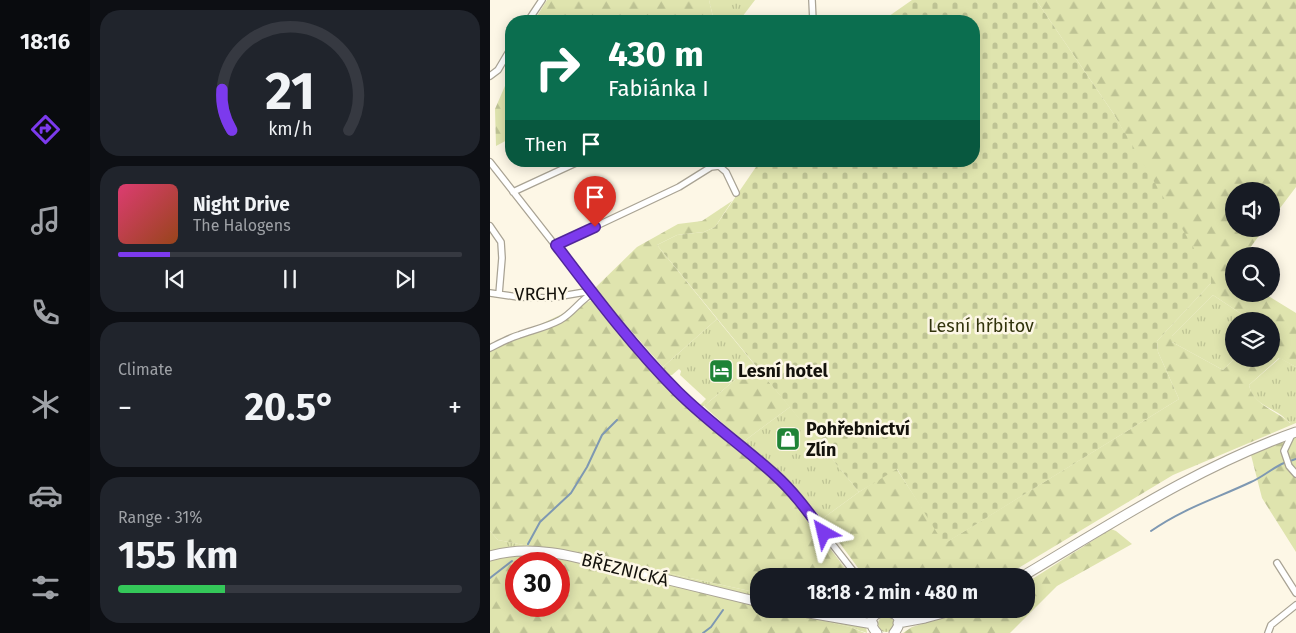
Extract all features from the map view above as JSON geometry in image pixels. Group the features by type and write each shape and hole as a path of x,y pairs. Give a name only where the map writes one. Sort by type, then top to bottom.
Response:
{"main road":[{"path":"1035,569 1208,469 1294,432"},
{"name":"BŘEZNICKÁ","path":"490,556 509,552 524,552 571,556 750,600"},
{"path":"832,618 873,624"},
{"path":"874,618 873,624 877,633"},
{"path":"894,633 897,629 897,618"},
{"path":"898,623 925,618"}],"street":[{"path":"532,15 542,0"},
{"path":"812,0 813,15"},
{"path":"490,76 498,70 505,58"},
{"path":"490,162 644,355 678,392 706,418 776,476 795,496 851,568"},
{"path":"513,192 567,167"},
{"path":"556,245 679,188 710,167"},
{"path":"719,167 726,172 736,194"},
{"path":"490,226 501,242 502,258 499,294"},
{"path":"490,348 560,320 571,313 592,292"},
{"name":"VRCHY","path":"490,293 518,297 550,298 592,292"},
{"path":"1294,432 1284,451 1289,466 1296,474"},
{"path":"1276,563 1296,593"},
{"path":"1268,633 1271,625 1296,605"}],"green space":[{"path":"547,0 709,0 713,15 538,15"},
{"path":"709,0 755,0 744,15 713,15"},
{"name":"Lesní hřbitov","path":"912,0 1036,0 1113,113 1211,277 1211,283 1157,341 1158,352 1179,399 944,544 897,469 859,492 657,245 677,235 704,232 715,227 756,167 980,167 980,15 891,15"},
{"path":"1036,0 1296,0 1296,187 1280,208 1280,182 1225,182 1225,237 1258,237 1251,247 1225,247 1225,302 1278,302 1296,313 1296,367 1280,359 1280,312 1238,312 1213,295 1172,336 1172,342 1223,370 1226,367 1269,367 1249,385 1251,392 1260,403 1290,423 1296,421 1296,423 1173,475 1018,568 858,568 822,519 896,468 945,543 1179,399 1158,352 1157,341 1211,283 1113,113"},
{"path":"505,86 505,141 496,146 495,109"},
{"path":"732,201 715,227 704,232 677,235 657,245 717,319 663,367 594,289 637,247 678,224 702,221"},
{"path":"1213,295 1238,312 1225,312 1226,367 1223,370 1172,342 1172,336"},
{"path":"592,300 636,354 685,404 729,444 771,477 796,504 845,568 750,568 750,591 570,554 570,552 560,552 498,540 490,531 490,348"},
{"path":"717,319 754,364 704,406 700,405 706,399 680,375 681,371 679,369 672,375 667,375 663,367"},
{"path":"1280,358 1296,367 1296,421 1292,424 1256,399 1249,385 1270,367 1280,367"},
{"path":"754,364 790,407 743,442 704,406"},
{"path":"790,407 859,492 822,519 777,469 743,442"},
{"path":"1296,436 1296,552 1262,498 1251,455"},
{"path":"1111,529 1132,544 1057,586 1035,608 1035,577"},
{"path":"490,531 498,540 560,552 505,552 505,559 490,560"},
{"path":"570,554 750,591 750,603 570,562"},
{"path":"505,557 505,617 570,617 570,560 641,575 750,603 750,618 812,618 850,627 865,633 490,633 490,560"},
{"path":"812,618 864,618 867,633"},
{"path":"880,618 892,618 894,627 889,632 883,632 878,627"},
{"path":"942,618 1025,618 1010,633 903,633 912,627"}],"waterway":[{"path":"528,544 540,522 571,493 587,467 602,435 617,420"},
{"path":"1290,461 1296,459"},
{"path":"1151,531 1175,516 1255,480 1284,463"},
{"path":"490,578 505,566"},
{"path":"703,633 711,627 723,610"}],"place":[{"name":"Lesní hotel","path":"721,371"},
{"name":"Pohřebnictví Zlín","path":"788,439"}],"route":[{"path":"595,227 556,245 591,291 656,369 706,418 776,476 795,496 824,533"}]}
